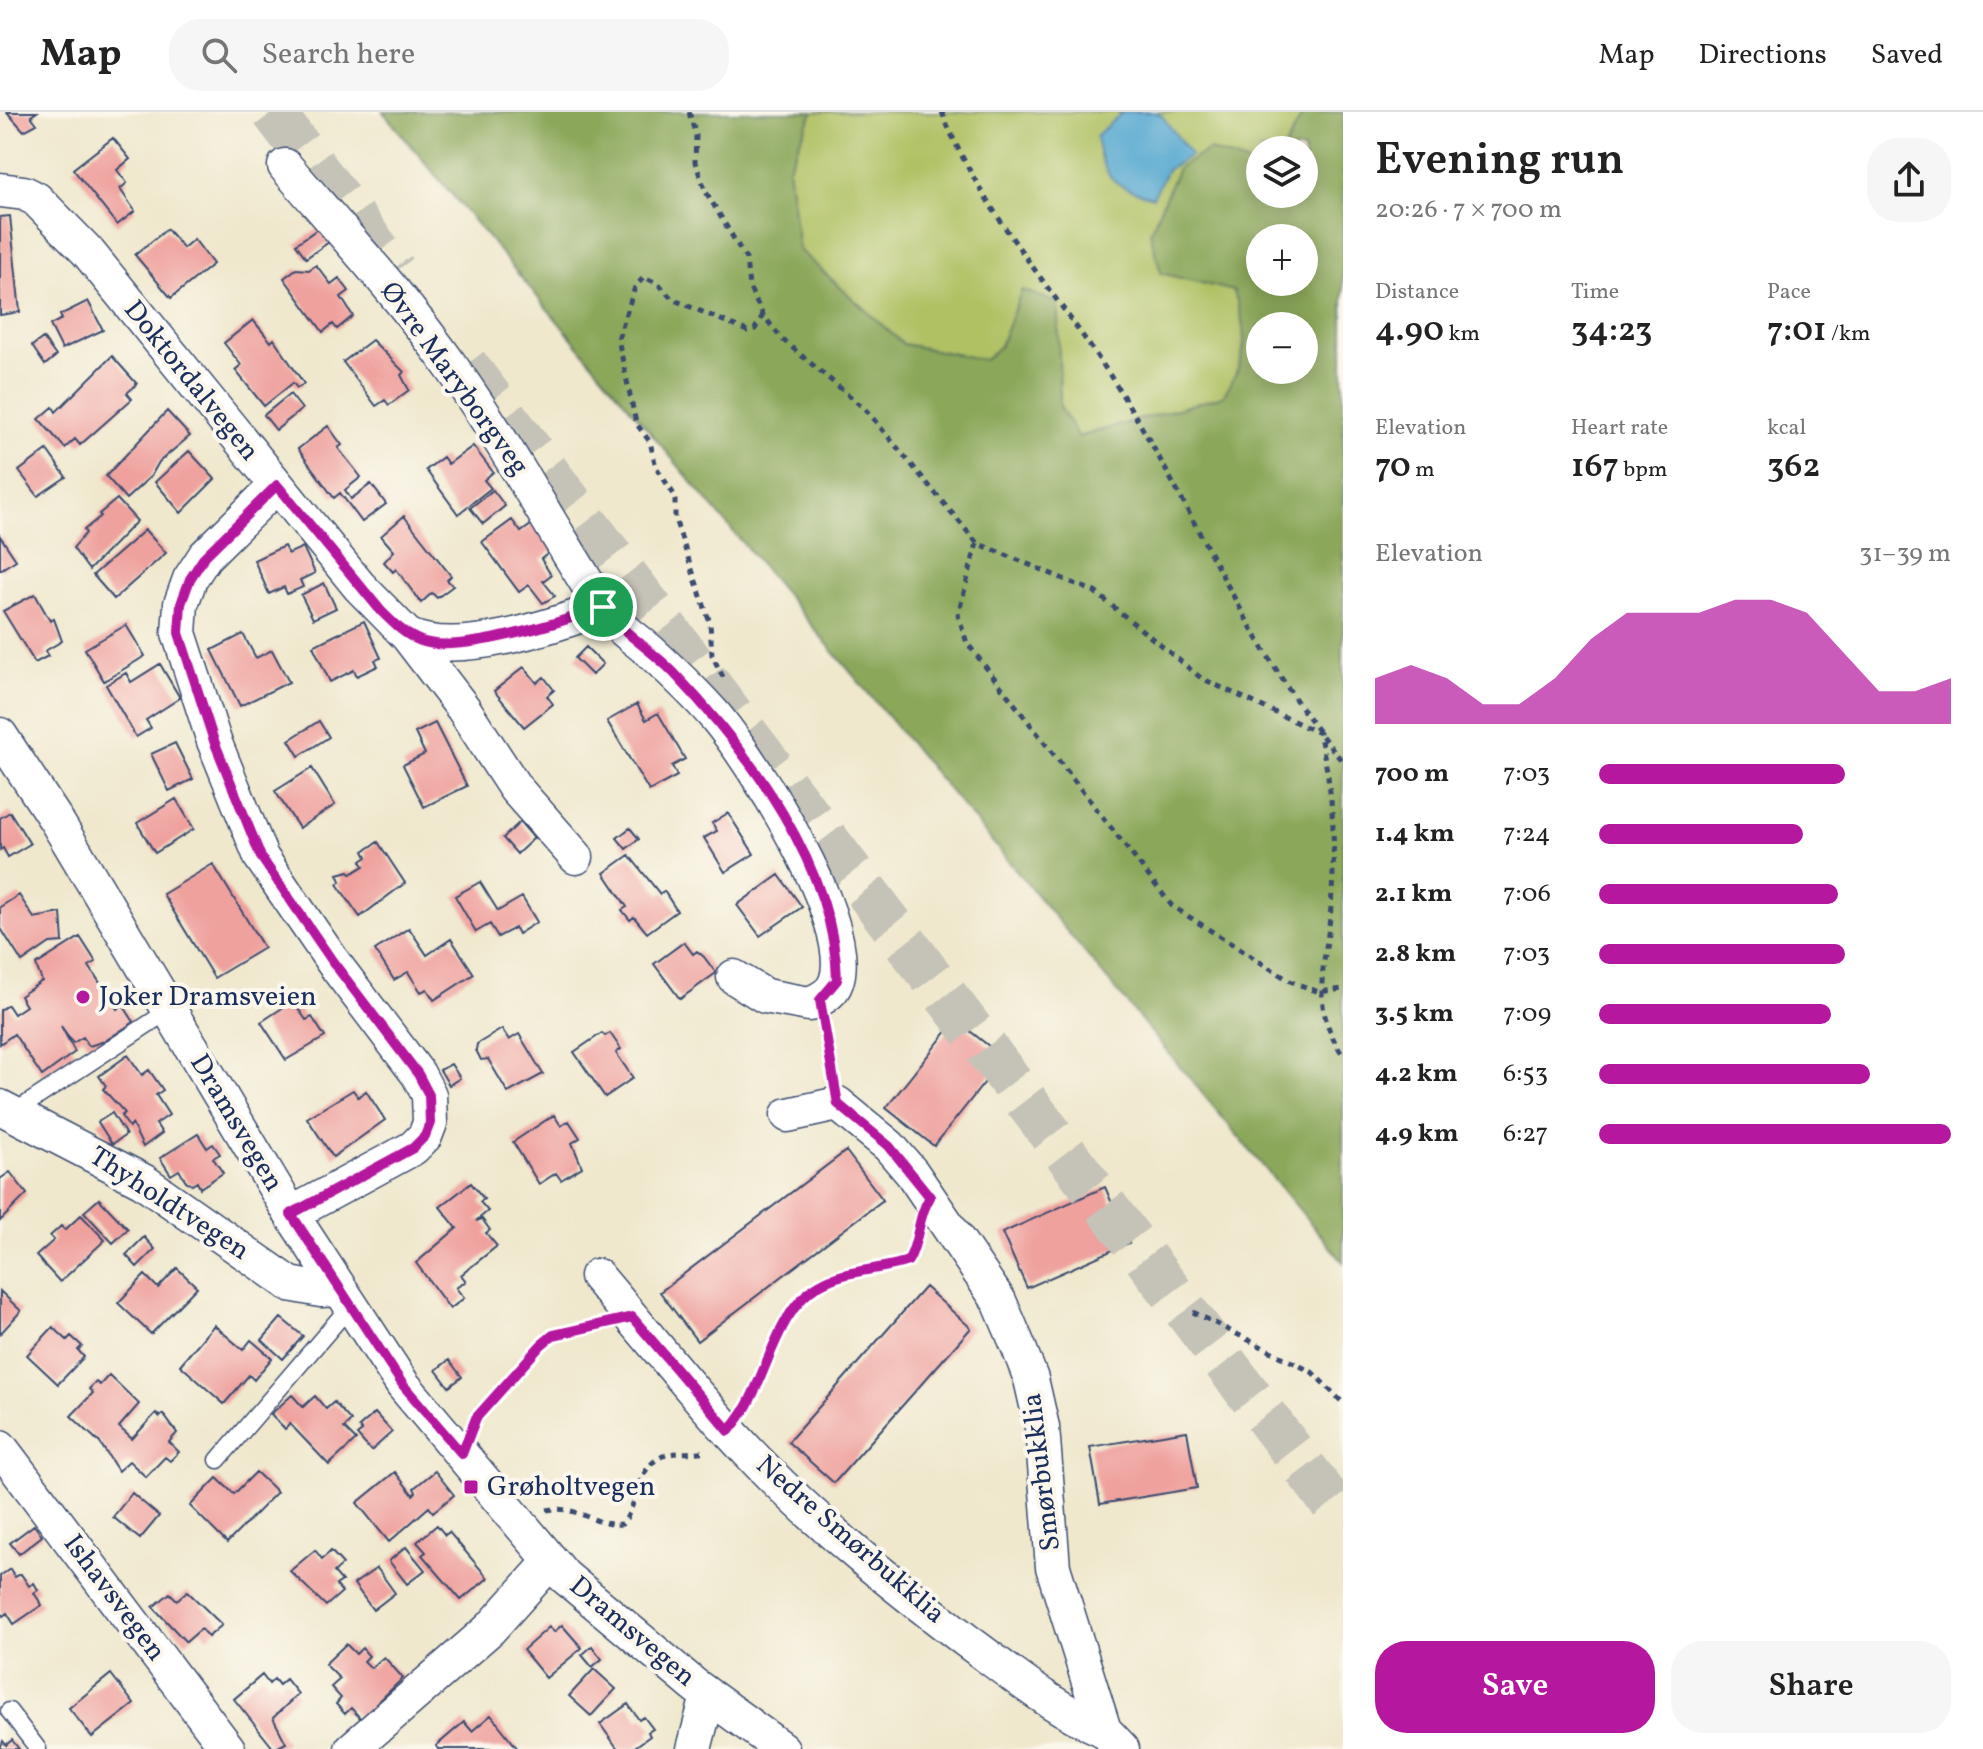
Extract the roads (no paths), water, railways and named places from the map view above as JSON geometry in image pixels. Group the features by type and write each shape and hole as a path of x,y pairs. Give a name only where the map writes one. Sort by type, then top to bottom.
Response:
{"street":[{"name":"Øvre Maryborgveg","path":"285,166 386,283 454,371 518,465 603,607 715,717 765,786 810,869 830,918 837,980 820,1000 809,1004 782,1002 750,989 734,977"},
{"name":"Doktordalvegen","path":"0,190 24,193 36,199 60,222 359,586 407,635 463,708 515,788 576,857"},
{"path":"277,485 205,556 190,579 181,604 179,633 214,741 261,857 333,962 418,1074 431,1106 425,1136 413,1148 291,1214"},
{"path":"407,635 442,645 530,629 603,607"},
{"name":"Dramsvegen","path":"0,735 56,820 291,1214 403,1385 551,1561 708,1696 782,1749"},
{"name":"Smørbukklia","path":"788,1115 838,1104 889,1146 930,1197 999,1301 1031,1379 1042,1427 1053,1567 1113,1740"},
{"name":"Thyholdtvegen","path":"6,1110 143,1181 290,1284 344,1298"},
{"name":"Nedre Smørbukklia","path":"597,1276 729,1431 783,1487 863,1559 1007,1670 1113,1740"},
{"name":"Ishavsvegen","path":"0,1447 228,1749"},
{"path":"352,1749 490,1629 551,1561"},
{"path":"694,1749 708,1696"}],"lane":[{"path":"6,1110 168,1011"},
{"path":"218,1460 344,1298"},
{"path":"9,1711 38,1749"}],"water":[{"path":"1123,112 1155,112 1162,116 1191,155 1167,170 1153,197 1119,184 1102,162 1096,136"}],"tunnel":[{"path":"273,112 395,272"},
{"path":"466,365 1343,1518"}],"place":[{"name":"Joker Dramsveien","path":"83,997"},
{"name":"Grøholtvegen","path":"471,1487"}]}
